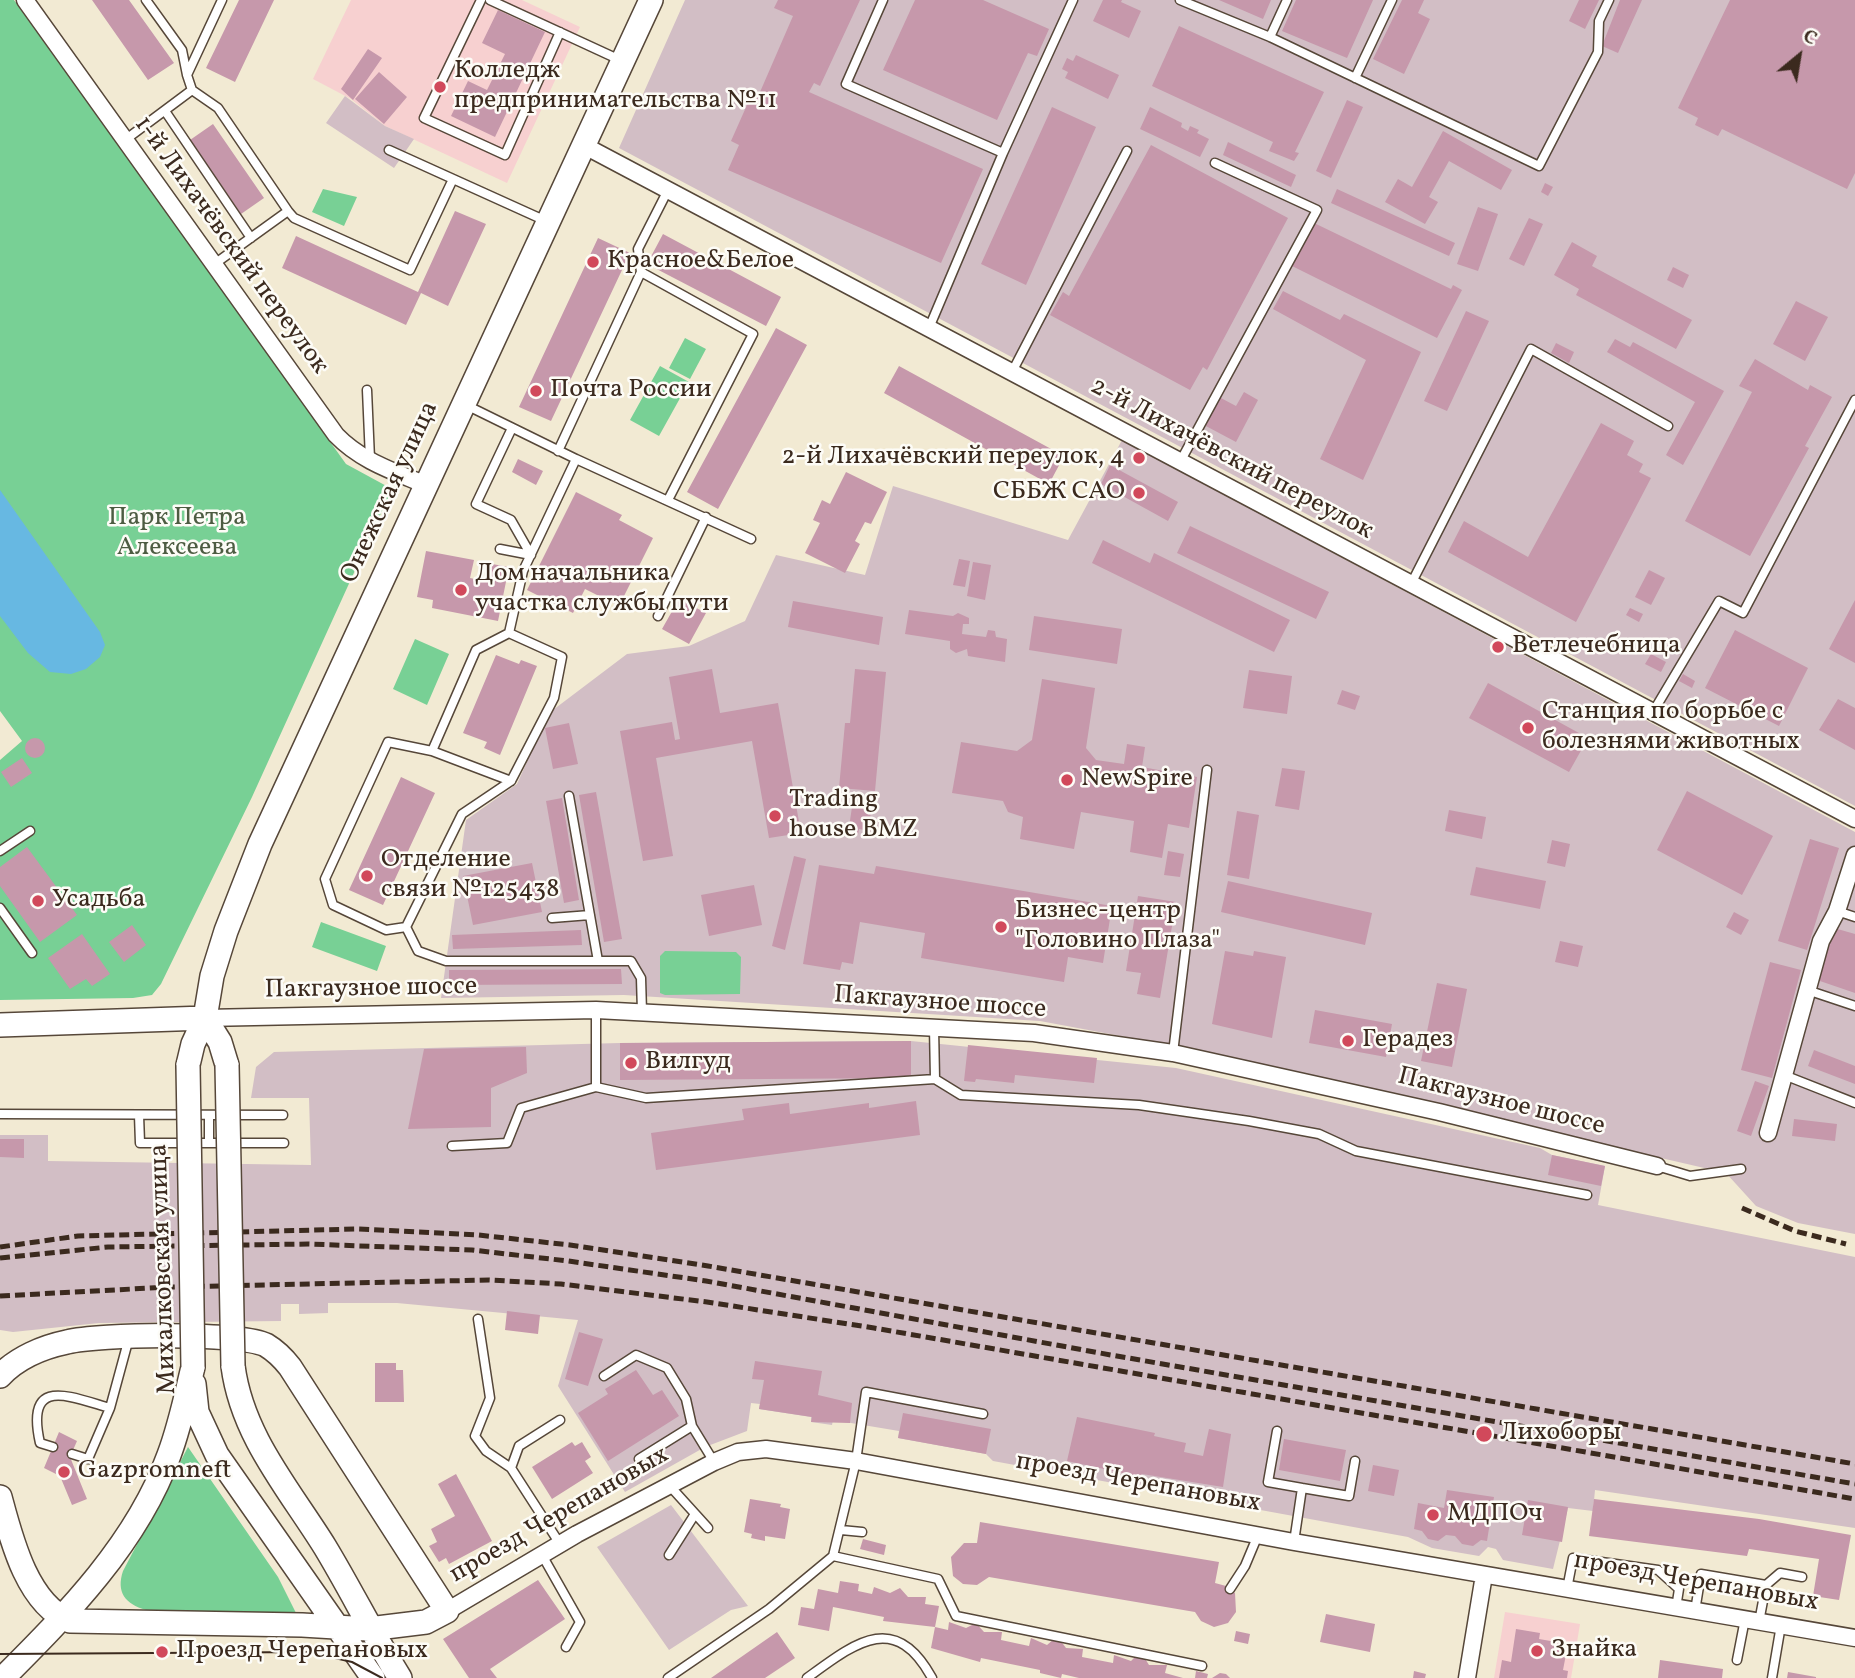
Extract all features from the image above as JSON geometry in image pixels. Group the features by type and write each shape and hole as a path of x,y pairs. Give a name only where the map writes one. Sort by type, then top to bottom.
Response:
{"main road":[{"name":"Онежская улица","path":"205,1018 212,976 244,882 651,0"},
{"path":"0,1025 205,1018 220,1042 227,1065 233,1366 239,1402 265,1457 326,1549 369,1629 400,1678"},
{"name":"Михалковская улица","path":"205,1018 193,1044 188,1065 193,1367 197,1412 217,1455 373,1678"},
{"name":"проезд Черепановых","path":"0,1376 23,1359 66,1342 129,1338 237,1338 266,1345 280,1355 447,1611 426,1622 369,1629 82,1623 60,1617"},
{"path":"3,1678 60,1617 122,1544 144,1510 170,1454 193,1367"},
{"path":"0,1497 33,1586 49,1609 60,1617"}],"street":[{"name":"1-й Лихачёвский переулок","path":"25,0 336,435 351,450 370,462 426,485"},
{"name":"2-й Лихачёвский переулок","path":"583,145 1855,819"},
{"path":"1768,1133 1821,941 1836,911 1855,855"},
{"name":"Пакгаузное шоссе","path":"205,1018 596,1010 1034,1033 1173,1053 1439,1112 1657,1166"},
{"name":"проезд Черепановых","path":"447,1611 560,1544 714,1461 738,1452 766,1449 856,1461 1294,1542 1855,1638"},
{"path":"1467,1678 1484,1575"}],"lane":[{"path":"146,0 182,50 192,90 218,108 294,218 410,270 453,179"},
{"path":"187,75 222,0"},
{"path":"481,0 424,118 505,155 560,32"},
{"path":"490,0 623,61"},
{"path":"883,0 846,84 1003,153"},
{"path":"929,328 1003,153 1073,0"},
{"path":"1180,0 1270,37 1539,166 1598,52 1599,21 1609,0"},
{"path":"1270,37 1287,0"},
{"path":"1355,78 1392,0"},
{"path":"125,140 192,90"},
{"path":"165,111 251,238"},
{"path":"390,150 548,222"},
{"path":"1012,372 1127,151"},
{"path":"1180,462 1317,209 1215,163"},
{"path":"558,451 641,272 638,249 668,190"},
{"path":"213,265 288,211"},
{"path":"641,272 753,334 667,500"},
{"path":"1411,584 1531,349 1668,426"},
{"path":"367,390 370,462"},
{"path":"1653,712 1719,601 1743,613 1855,400"},
{"path":"463,404 558,451 751,539"},
{"path":"512,428 476,504 511,520 531,555"},
{"path":"509,633 523,571 576,459"},
{"path":"658,616 706,517"},
{"path":"500,549 531,555"},
{"path":"432,751 476,650 509,633"},
{"path":"406,927 462,814 511,781 554,698 562,657 509,633"},
{"path":"406,927 386,930 333,905 325,879 388,742 432,751 511,781"},
{"path":"1173,1053 1207,770"},
{"path":"569,796 598,961"},
{"path":"0,851 30,831"},
{"path":"0,908 32,953"},
{"path":"1836,911 1855,917"},
{"path":"552,918 590,915"},
{"path":"406,927 418,951 446,961 631,961 641,978 642,1012"},
{"path":"1807,990 1855,1006"},
{"path":"596,1010 596,1087"},
{"path":"934,1027 934,1079"},
{"path":"1784,1075 1855,1103"},
{"path":"452,1146 507,1143 521,1108 596,1087 646,1098 934,1079 961,1095 1139,1105 1249,1121 1319,1135 1356,1151 1587,1195"},
{"path":"0,1114 283,1115"},
{"path":"139,1115 140,1143 284,1143"},
{"path":"209,1115 209,1143"},
{"path":"1657,1166 1690,1176 1741,1169"},
{"path":"478,1319 490,1398 475,1436 486,1451 511,1468 560,1544"},
{"path":"72,1454 88,1459 110,1408 129,1338"},
{"path":"604,1376 636,1355 667,1368 687,1399 692,1426 714,1461"},
{"path":"668,1678 769,1609 833,1556 856,1461 866,1392 983,1414"},
{"path":"53,1447 40,1443 36,1424 36,1414 43,1399 60,1394 110,1408"},
{"path":"511,1468 519,1446 560,1420"},
{"path":"639,1459 692,1426"},
{"path":"1277,1431 1268,1482 1349,1496 1355,1461"},
{"path":"669,1485 708,1528"},
{"path":"1294,1542 1302,1488"},
{"path":"669,1555 695,1514"},
{"path":"841,1530 862,1532"},
{"path":"1230,1588 1245,1566 1258,1535"},
{"path":"542,1555 580,1622 566,1647"},
{"path":"833,1556 938,1579 956,1616 1202,1666"},
{"path":"1567,1590 1573,1558 1658,1570 1679,1589 1676,1608"},
{"path":"1737,1661 1766,1585 1780,1573 1802,1577"},
{"path":"1695,1611 1701,1574 1766,1585"},
{"path":"1772,1678 1781,1625"},
{"path":"807,1678 862,1641 885,1636 907,1644 921,1657 932,1678"}],"shaded area":[{"name":"Колледж предпринимательства №11","path":"351,0 522,0 580,27 507,183 385,126 351,99 313,79"},
{"path":"685,0 1855,0 1855,806 619,148"},
{"path":"345,96 385,126 414,139 394,168 326,123"},
{"path":"1122,440 1855,832 1855,1234 1798,1223 1756,1206 1726,1173 1185,1048 1040,1021 624,995 441,998 466,820 517,784 549,713 627,654 689,646 745,621 776,555 865,575 893,486 1068,540"},
{"path":"911,1041 1176,1068 1540,1148 1552,1155 1605,1166 1598,1205 1855,1257 1855,1528 1595,1490 1593,1511 1568,1508 1553,1569 1503,1560 1496,1549 1488,1547 1479,1556 1432,1548 1408,1537 993,1461 986,1454 898,1438 899,1431 833,1420 832,1425 811,1422 811,1417 759,1409 760,1404 751,1403 747,1431 705,1447 625,1492 558,1386 578,1320 397,1303 328,1303 328,1313 299,1314 299,1304 281,1304 281,1321 99,1323 13,1332 0,1330 0,1135 48,1135 48,1161 311,1165 309,1098 251,1098 256,1067 274,1052 620,1043"},
{"path":"671,1505 748,1606 731,1610 669,1650 597,1547"},
{"name":"Знайка","path":"1505,1612 1580,1624 1571,1678 1494,1678"}],"green space":[{"name":"Парк Петра Алексеева","path":"0,0 14,0 346,464 392,489 252,797 161,984 152,995 133,998 0,1000 0,760 22,741 0,711"},
{"path":"323,189 357,197 344,226 312,212"},
{"path":"685,338 706,349 690,379 669,368"},
{"path":"660,366 689,382 659,436 630,420"},
{"path":"415,639 449,654 427,705 393,689"},
{"path":"321,922 386,946 377,971 312,947"},
{"path":"665,951 736,952 741,957 740,994 660,993 660,956"},
{"path":"188,1447 278,1577 296,1613 146,1610 124,1596 121,1585 123,1571"}],"water":[{"path":"0,490 100,632 105,645 100,657 86,669 71,674 50,672 28,653 0,616"}],"building":[{"path":"92,0 129,0 174,63 148,80"},
{"path":"239,0 274,0 235,82 206,68"},
{"path":"778,0 860,0 820,86 814,83 809,92 983,169 941,263 728,170 739,145 731,141 751,96 757,99 793,16 774,8"},
{"path":"915,0 983,0 1049,29 1037,56 1028,53 997,120 883,70"},
{"path":"1103,0 1122,0 1121,2 1141,11 1129,38 1093,21"},
{"path":"1219,0 1271,0 1263,19"},
{"path":"1296,0 1373,0 1347,58 1282,31"},
{"path":"1402,0 1424,0 1418,13 1430,19 1404,74 1373,59"},
{"path":"1579,0 1599,0 1585,29 1569,21"},
{"path":"1620,0 1642,0 1618,53 1602,46"},
{"path":"1730,0 1855,0 1855,173 1847,189 1722,129 1718,136 1695,125 1698,118 1678,108"},
{"path":"498,10 545,32 495,137 451,116 468,81 487,90 505,54 482,43"},
{"path":"1179,26 1324,92 1295,152 1299,153 1294,161 1269,151 1273,142 1152,86"},
{"path":"368,49 382,58 353,100 341,89"},
{"path":"1076,55 1119,75 1108,99 1065,78 1068,72 1062,69 1067,58 1073,61"},
{"path":"379,72 407,97 384,124 355,99"},
{"path":"1347,100 1363,107 1331,178 1316,171"},
{"path":"1052,107 1096,127 1026,285 981,264"},
{"path":"1150,107 1182,123 1181,127 1188,131 1190,126 1199,130 1197,133 1209,139 1200,157 1140,129"},
{"path":"213,124 264,198 241,214 190,140"},
{"path":"1443,131 1512,170 1501,190 1449,161 1429,197 1438,202 1425,224 1385,202 1398,179 1412,187"},
{"path":"1228,142 1296,175 1291,187 1223,155"},
{"path":"1151,145 1288,218 1207,370 1203,367 1190,390 1050,315 1063,292 1069,296"},
{"path":"1545,183 1553,187 1548,196 1541,192"},
{"path":"1337,189 1455,243 1449,256 1331,203"},
{"path":"1478,207 1498,214 1478,271 1457,264"},
{"path":"455,211 486,224 448,306 421,293 406,325 282,268 296,236 418,292"},
{"path":"1529,218 1543,224 1524,266 1509,259"},
{"path":"1312,222 1451,289 1453,285 1462,290 1437,338 1290,265"},
{"path":"663,234 781,297 766,326 647,264"},
{"path":"598,238 630,253 551,421 519,407"},
{"path":"1572,242 1597,256 1592,266 1692,320 1676,349 1576,295 1579,289 1554,275"},
{"path":"1673,267 1689,275 1683,288 1667,280"},
{"path":"1283,291 1340,320 1344,314 1421,352 1363,480 1320,459 1366,360 1273,309"},
{"path":"1796,301 1828,317 1805,361 1773,344"},
{"path":"1466,311 1489,321 1447,411 1424,401"},
{"path":"776,328 807,345 718,509 687,492"},
{"path":"1615,339 1630,347 1633,342 1724,391 1683,465 1666,455 1695,402 1607,352"},
{"path":"1556,343 1574,352 1569,363 1551,353"},
{"path":"1755,359 1808,390 1810,385 1832,397 1805,446 1809,448 1750,556 1685,521 1752,392 1739,386"},
{"path":"899,366 1064,456 1049,484 884,393"},
{"path":"1244,392 1258,400 1236,442 1204,425 1219,397 1236,406"},
{"path":"1601,423 1634,441 1627,455 1643,464 1639,472 1651,478 1576,622 1448,552 1464,521 1528,557"},
{"path":"518,459 543,471 536,485 512,472"},
{"name":"СББЖ САО","path":"1110,465 1178,502 1168,521 1101,484"},
{"path":"846,472 887,492 871,524 865,522 855,541 860,544 845,573 805,553 820,523 813,520 822,500 830,504"},
{"path":"576,492 622,515 619,520 653,538 619,606 585,589 573,613 527,590"},
{"path":"1190,526 1329,592 1316,619 1177,553"},
{"path":"1103,540 1150,563 1154,553 1290,620 1274,652 1092,563"},
{"name":"Дом начальника участка службы пути","path":"426,551 474,560 470,578 489,582 492,564 509,567 498,621 432,608 433,600 417,597"},
{"path":"959,559 970,561 965,587 953,585"},
{"path":"973,562 991,565 985,600 967,596"},
{"path":"1649,570 1665,578 1651,605 1635,597"},
{"path":"679,599 706,613 689,644 662,629"},
{"path":"1855,600 1855,663 1829,649"},
{"path":"793,601 883,617 879,645 788,627"},
{"path":"1630,608 1643,614 1639,622 1626,615"},
{"path":"909,610 953,616 958,613 969,618 969,624 963,624 962,634 986,637 988,630 995,631 996,637 1007,639 1005,662 968,656 967,649 956,653 950,649 950,641 905,634"},
{"path":"1034,616 1122,629 1117,664 1029,650"},
{"path":"1735,630 1808,668 1779,726 1705,688"},
{"path":"1651,654 1666,662 1661,672 1645,664"},
{"path":"496,655 519,664 521,660 537,666 500,755 484,748 487,742 463,733"},
{"path":"712,669 720,713 778,703 801,833 769,838 752,741 656,758 673,856 643,861 620,731 672,722 675,740 680,739 669,677"},
{"path":"855,669 886,672 875,791 839,788 845,723 850,723"},
{"path":"1249,670 1292,676 1287,714 1243,708"},
{"path":"1683,674 1695,681 1692,688 1679,681"},
{"path":"1042,679 1095,688 1086,748 1096,760 1124,764 1127,744 1145,747 1142,767 1197,777 1189,828 1168,824 1162,858 1130,852 1134,821 1081,812 1074,849 1020,839 1023,817 1008,812 1003,801 952,793 961,742 1017,751 1032,740"},
{"name":"Станция по борьбе с болезнями животных","path":"1488,683 1588,738 1569,772 1469,718"},
{"path":"1342,690 1360,696 1355,710 1337,704"},
{"path":"1838,699 1855,708 1855,750 1819,730"},
{"path":"569,723 578,764 553,769 545,728"},
{"path":"35,738 42,741 45,748 42,755 35,758 28,755 25,748 28,741"},
{"path":"22,758 32,773 11,787 1,772"},
{"path":"1282,768 1305,771 1299,810 1275,806"},
{"path":"401,777 435,793 383,905 349,890"},
{"path":"1687,791 1773,836 1742,895 1657,850"},
{"path":"596,792 622,939 604,942 579,795"},
{"path":"562,798 579,900 564,903 546,801"},
{"path":"852,807 871,810 869,831 859,829 858,835 848,834"},
{"path":"1449,810 1486,817 1482,839 1445,831"},
{"path":"1237,811 1259,815 1249,879 1227,875"},
{"path":"1810,839 1839,848 1807,950 1778,941"},
{"path":"1552,840 1570,844 1565,867 1547,863"},
{"name":"Усадьба","path":"27,847 77,915 40,942 0,886 0,867"},
{"path":"1168,851 1184,854 1180,877 1164,875"},
{"path":"794,856 806,859 785,950 772,946"},
{"path":"532,863 542,912 473,925 463,876"},
{"name":"Бизнес-центр \"Головино Плаза\"","path":"819,865 874,874 876,866 1112,906 1103,963 1068,957 1064,982 921,958 925,933 860,922 853,964 842,962 840,970 803,964"},
{"path":"1476,867 1546,881 1540,909 1470,895"},
{"path":"1228,881 1372,913 1365,945 1221,912"},
{"path":"754,885 762,925 709,936 701,895"},
{"path":"1138,896 1176,902 1160,998 1137,994 1141,973 1126,971"},
{"path":"1734,912 1749,920 1741,935 1726,927"},
{"path":"132,925 146,945 124,962 109,942"},
{"path":"1834,928 1855,934 1855,993 1817,980"},
{"path":"581,930 582,945 453,949 452,935"},
{"path":"82,934 110,974 92,986 86,979 70,989 48,958"},
{"path":"1560,941 1583,946 1578,967 1555,962"},
{"path":"1225,951 1253,956 1254,951 1286,957 1272,1038 1212,1024"},
{"path":"1770,962 1801,970 1772,1078 1741,1070"},
{"path":"621,969 622,984 449,985 449,970"},
{"path":"1437,983 1467,989 1452,1067 1421,1061"},
{"path":"1315,1010 1392,1024 1386,1057 1309,1043"},
{"path":"911,1041 911,1078 620,1080 620,1043"},
{"path":"968,1045 1097,1058 1094,1083 1015,1075 1014,1083 976,1079 975,1082 964,1081"},
{"path":"526,1047 527,1073 491,1088 491,1127 408,1129 424,1049"},
{"path":"1814,1050 1855,1066 1855,1084 1808,1066"},
{"path":"1755,1081 1769,1086 1751,1136 1737,1131"},
{"path":"916,1101 920,1135 656,1170 651,1133 744,1120 742,1109 789,1103 790,1114 869,1103 869,1108"},
{"path":"1794,1119 1837,1124 1835,1141 1792,1136"},
{"path":"0,1139 24,1139 24,1158 0,1157"},
{"path":"1552,1155 1605,1166 1601,1186 1548,1175"},
{"path":"507,1311 540,1315 538,1334 505,1330"},
{"path":"579,1332 603,1339 588,1386 565,1379"},
{"path":"755,1361 822,1371 818,1395 852,1403 850,1423 811,1422 812,1417 759,1409 764,1380 752,1379"},
{"path":"375,1363 396,1363 396,1370 403,1370 404,1402 375,1402"},
{"path":"636,1370 653,1395 662,1390 679,1416 608,1461 578,1413 608,1394 605,1389"},
{"path":"903,1413 991,1429 986,1454 898,1438"},
{"path":"1077,1417 1155,1433 1154,1436 1186,1443 1184,1452 1203,1456 1209,1429 1231,1434 1223,1487 1142,1474 1141,1477 1067,1461"},
{"name":"Gazpromneft","path":"59,1432 77,1441 70,1457 87,1499 72,1505 60,1476 44,1468"},
{"path":"1284,1439 1346,1450 1340,1481 1279,1470"},
{"path":"572,1442 575,1446 582,1442 591,1457 585,1461 593,1473 552,1499 532,1467"},
{"path":"1373,1465 1399,1470 1394,1496 1368,1491"},
{"path":"456,1474 492,1541 449,1564 446,1558 439,1562 429,1546 437,1542 431,1529 455,1516 438,1484"},
{"path":"1447,1490 1494,1497 1487,1541 1481,1540 1473,1546 1462,1544 1455,1536 1446,1535 1438,1541 1428,1539 1422,1531 1414,1529 1418,1503 1444,1508"},
{"path":"750,1499 781,1504 780,1507 790,1509 785,1539 765,1536 765,1541 751,1538 752,1534 744,1532"},
{"path":"1594,1499 1759,1519 1851,1535 1839,1600 1813,1596 1819,1559 1749,1549 1747,1556 1589,1536"},
{"path":"1528,1500 1568,1507 1562,1542 1522,1535"},
{"path":"980,1522 1219,1562 1215,1583 1226,1586 1235,1593 1236,1612 1228,1623 1214,1627 1201,1621 1195,1612 989,1577 977,1585 963,1584 953,1576 951,1557 964,1543 977,1543"},
{"path":"863,1539 886,1545 884,1555 860,1549"},
{"path":"538,1580 565,1619 490,1669 497,1678 469,1678 443,1639"},
{"path":"840,1581 859,1584 858,1591 872,1594 874,1587 890,1593 900,1588 908,1597 926,1597 925,1604 939,1606 935,1627 883,1621 884,1617 833,1607 829,1631 798,1625 801,1607 814,1609 818,1589 838,1593"},
{"path":"1326,1614 1375,1624 1370,1652 1320,1642"},
{"path":"949,1622 966,1628 976,1623 984,1632 1002,1632 1001,1640 1029,1646 1031,1638 1047,1645 1054,1639 1060,1640 1066,1648 1083,1649 1082,1657 1113,1663 1114,1655 1131,1661 1135,1657 1144,1657 1149,1665 1167,1665 1165,1673 1183,1678 1079,1678 1062,1674 1061,1678 1040,1673 1040,1670 981,1658 980,1662 931,1648 935,1627 948,1630"},
{"path":"1516,1629 1540,1633 1539,1639 1568,1644 1563,1670 1568,1671 1567,1678 1499,1678 1502,1660 1511,1662"},
{"path":"1236,1631 1250,1634 1248,1644 1234,1641"},
{"path":"777,1632 795,1658 765,1678 711,1678"},
{"path":"1660,1660 1723,1669 1722,1678 1658,1678"},
{"path":"1196,1671 1208,1674 1207,1678 1195,1678"},
{"path":"1414,1671 1426,1674 1425,1678 1413,1678"},
{"path":"1788,1672 1816,1677 1816,1678 1787,1678"},
{"path":"1220,1673 1226,1674 1230,1678 1212,1678"}],"tram line":[{"path":"0,1654 309,1652 352,1662 382,1678"}],"railway":[{"path":"1742,1208 1795,1231 1846,1244"},
{"path":"0,1247 78,1236 358,1229 478,1235 570,1245 708,1266 1855,1464"},
{"path":"0,1258 108,1247 308,1244 472,1250 568,1261 706,1281 1111,1355 1855,1484"},
{"path":"0,1296 170,1287 489,1280 561,1284 707,1302 874,1328 1855,1499"}],"place":[{"name":"Колледж предпринимательства №11","path":"440,87"},
{"name":"Красное&Белое","path":"593,262"},
{"name":"Почта России","path":"536,391"},
{"name":"2-й Лихачёвский переулок, 4","path":"1139,458"},
{"name":"СББЖ САО","path":"1139,493"},
{"name":"Дом начальника участка службы пути","path":"461,590"},
{"name":"Ветлечебница","path":"1498,647"},
{"name":"Станция по борьбе с болезнями животных","path":"1528,728"},
{"name":"NewSpire","path":"1067,780"},
{"name":"Trading house BMZ","path":"775,816"},
{"name":"Отделение связи №125438","path":"367,876"},
{"name":"Усадьба","path":"38,901"},
{"name":"Бизнес-центр \"Головино Плаза\"","path":"1001,927"},
{"name":"Герадез","path":"1348,1041"},
{"name":"Вилгуд","path":"631,1063"},
{"name":"Лихоборы","path":"1484,1434"},
{"name":"Gazpromneft","path":"64,1472"},
{"name":"МДПОч","path":"1433,1515"},
{"name":"Знайка","path":"1537,1651"},
{"name":"Проезд Черепановых","path":"162,1652"}]}
